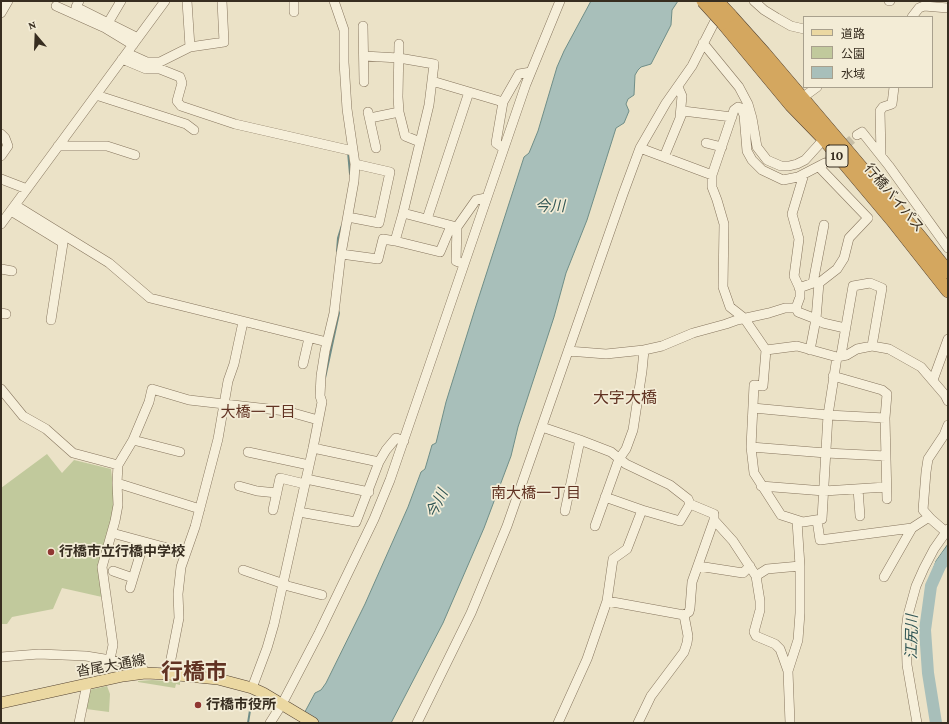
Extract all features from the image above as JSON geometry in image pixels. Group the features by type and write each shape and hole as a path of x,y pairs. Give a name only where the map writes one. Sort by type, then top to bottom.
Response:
{"highway":[{"name":"行橋バイパス","path":"703,1 726,19 764,53 948,272"},
{"name":"行橋バイパス","path":"717,1 726,19 791,104 824,139 892,220 948,291"}],"main road":[{"name":"沓尾大通線","path":"1,703 123,676 145,673 168,674 218,679 252,688 264,693 313,723"}],"street":[{"path":"1,13 8,1"},
{"path":"79,1 76,7 108,23 136,42"},
{"path":"108,23 121,1"},
{"path":"1,222 13,208 165,1"},
{"path":"187,1 190,47"},
{"path":"124,56 148,62 160,62 190,47 224,42 222,1"},
{"path":"294,1 294,12"},
{"path":"252,688 267,648 284,584 313,448 322,402 320,396 321,376 334,313 341,254 348,217 355,164 347,109 344,62 344,30 334,1"},
{"path":"270,723 282,704 319,633 374,519 404,441 486,198 531,72 560,1"},
{"path":"417,723 471,613 491,566 522,486 640,148 666,103 692,66 725,1"},
{"path":"754,1 764,10 791,26 803,29"},
{"path":"56,6 136,42"},
{"path":"913,16 919,8 924,6 948,8"},
{"path":"363,26 364,82"},
{"path":"703,43 734,80 741,91 748,104 757,147 767,160 781,166 797,164 805,160 824,139"},
{"path":"399,44 399,112 405,136 420,142"},
{"path":"124,56 146,69 160,69 180,76 182,83 177,100 181,106 235,124 353,151"},
{"path":"364,56 399,58 434,64 429,105 395,241"},
{"path":"504,148 496,143 503,102 520,74 531,72"},
{"path":"432,81 503,102"},
{"path":"678,87 682,96 680,119"},
{"path":"802,98 817,88"},
{"path":"881,155 880,111 883,107 892,104 894,88"},
{"path":"427,219 469,92"},
{"path":"96,95 186,124 194,130"},
{"path":"799,288 816,283 837,269 844,258 849,238 868,218 822,165 798,177 783,180 762,170 752,160 747,151 744,115 741,108 738,107 734,110 712,175 712,188 724,224 723,287 730,307 744,318 766,350 762,386 754,385 751,447 754,474 781,515 803,522 822,519 828,414 834,376 853,286 870,283 882,288 872,346"},
{"path":"664,157 683,111 732,117"},
{"path":"376,148 369,115 399,112"},
{"path":"857,135 862,132 881,155 948,248"},
{"path":"1,134 5,138 8,146 1,156"},
{"path":"706,143 722,148"},
{"path":"58,146 107,146 135,155"},
{"path":"640,148 712,175"},
{"path":"348,217 379,223 390,172 355,164"},
{"path":"796,308 800,297 799,288 794,276 798,239 792,214 804,174"},
{"path":"1,179 27,189"},
{"path":"341,254 378,259 383,239 440,252 454,227 476,200 486,198"},
{"path":"13,208 63,243 52,320"},
{"path":"13,208 109,263 150,298 327,342"},
{"path":"403,212 454,227"},
{"path":"810,350 816,318 816,283 824,225"},
{"path":"454,227 456,261 464,264"},
{"path":"1,269 12,271"},
{"path":"568,351 606,354 644,350 662,346 693,333 744,318 785,308 796,308"},
{"path":"796,308 798,312 816,318 823,323 845,328"},
{"path":"168,674 179,618 179,577 200,509 218,439 228,381 239,345 243,322"},
{"path":"303,364 309,338"},
{"path":"933,380 948,339"},
{"path":"766,350 797,346 839,356 847,355 857,349 872,346 883,347 896,352 921,367 933,380 948,401"},
{"path":"595,526 619,459 626,449 633,430 644,350"},
{"path":"834,376 882,390 887,394 885,418 887,499"},
{"path":"110,659 113,644 102,567 118,505 116,483 118,465 133,440 152,389 189,400 286,411 318,420"},
{"path":"1,390 23,416 46,429 73,453 118,465"},
{"path":"753,408 885,418"},
{"path":"917,723 907,665 906,630 908,615 916,586 934,549 947,530 929,517 923,510 928,459 944,435 948,425"},
{"path":"542,427 611,452 619,459 640,472 670,485 688,499 690,504 714,514 714,520 692,582 690,608 684,615"},
{"path":"299,512 356,522 369,492 379,462 393,440 396,438 404,441"},
{"path":"133,440 180,452"},
{"path":"565,511 580,440"},
{"path":"751,447 886,456"},
{"path":"313,448 379,462"},
{"path":"248,452 309,465"},
{"path":"272,510 280,478 369,492"},
{"path":"116,483 200,509"},
{"path":"239,486 256,491 277,493"},
{"path":"761,486 824,491 886,487"},
{"path":"858,489 860,516"},
{"path":"605,496 642,510 680,521 690,504"},
{"path":"558,723 587,659 606,601 613,559 627,549 642,510"},
{"path":"817,520 820,540 912,528 929,517"},
{"path":"714,520 733,541 756,576 759,589 760,610 754,632 756,636 776,644 780,649 788,671 790,723"},
{"path":"788,671 798,640 800,613 800,566 797,521"},
{"path":"884,577 912,528"},
{"path":"112,533 186,553"},
{"path":"130,588 144,542"},
{"path":"698,566 743,574 750,566"},
{"path":"756,576 767,569 800,566"},
{"path":"243,570 288,586 322,595"},
{"path":"113,572 133,578"},
{"path":"606,601 684,615"},
{"path":"638,723 651,696 684,652 688,636 684,615"},
{"path":"1,657 39,654 68,654 110,659 141,665 145,673"},
{"path":"79,723 87,684"}],"green space":[{"name":"行橋市立行橋中学校","path":"47,454 62,473 74,460 111,469 115,505 98,565 102,597 62,588 53,609 12,617 7,624 1,624 1,488"},
{"path":"152,680 180,682 180,685 176,684 175,688 138,682"},
{"path":"107,686 110,694 109,712 86,709 89,690"}],"water":[{"name":"今川","path":"591,1 678,1 672,10 671,25 651,64 641,67 635,75 634,95 628,99 626,104 629,111 624,123 616,128 587,220 566,273 554,317 518,427 511,456 484,528 443,623 391,723 299,723 315,693 321,690 326,683 365,604 408,507 421,472 425,469 432,445 436,443 446,402 524,157 529,153 538,131 557,67"},
{"path":"948,544 948,559 929,582 936,561"}],"waterway":[{"path":"340,51 340,62"},
{"path":"348,152 350,174"},
{"path":"337,251 338,238 342,225"},
{"path":"325,378 339,313 338,310"},
{"name":"江尻川","path":"936,723 928,673 925,630 931,586 940,566 948,555"},
{"path":"248,723 251,704"}],"tunnel":[{"path":"825,163 857,135"}],"place":[{"name":"行橋市立行橋中学校","path":"51,552"},
{"name":"行橋市役所","path":"198,705"}],"district":[{"name":"大字大橋","path":"625,398"},
{"name":"大橋一丁目","path":"258,412"},
{"name":"南大橋一丁目","path":"536,493"},
{"name":"行橋市","path":"194,672"}]}
